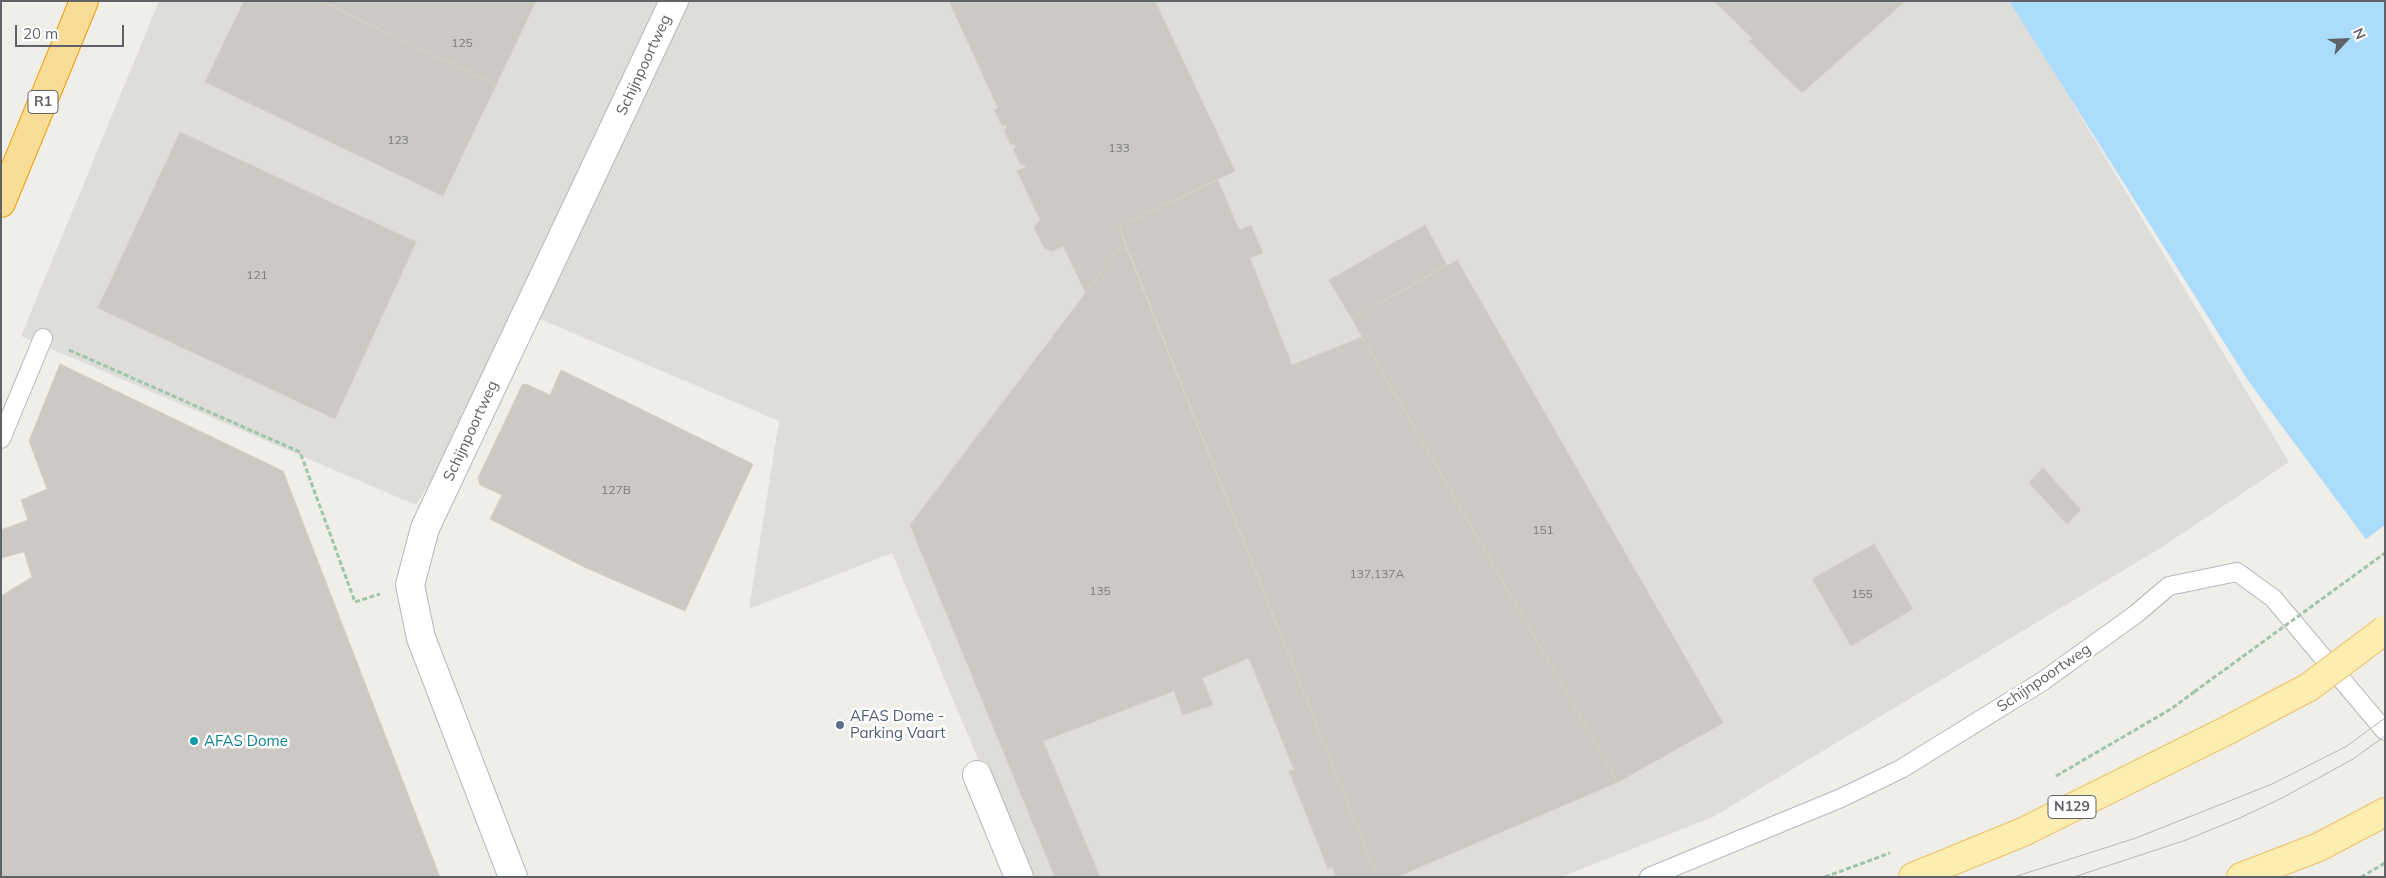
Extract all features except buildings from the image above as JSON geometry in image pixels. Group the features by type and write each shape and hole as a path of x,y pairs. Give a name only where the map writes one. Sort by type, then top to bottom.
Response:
{"highway":[{"name":"R1","path":"1,203 84,1"}],"main road":[{"name":"N129","path":"1913,877 2022,832 2228,730 2309,687 2385,630"},
{"path":"2241,877 2319,847 2385,812"}],"street":[{"name":"Schijnpoortweg","path":"514,877 421,638 410,585 425,528 674,1"},
{"path":"977,775 1019,877"}],"lane":[{"path":"1,440 43,338"},
{"name":"Schijnpoortweg","path":"1649,877 1841,798 1901,769 2043,682 2136,614 2169,586 2237,572 2273,598 2385,731"}],"path":[{"path":"43,338 300,452 355,602 410,585"},
{"path":"2052,779 2171,709 2385,553"},
{"path":"1825,877 1899,849"},
{"path":"2361,877 2385,862"}],"shaded area":[{"path":"159,1 2011,1 2289,462 2162,547 1713,817 1561,877 1027,877 892,553 749,609 779,421 533,316 416,505 21,336"}],"water":[{"path":"2009,1 2385,1 2385,565 2249,382"}],"pier":[{"path":"2385,525 2385,568 2362,542"}],"tram line":[{"path":"2014,877 2136,838 2272,784 2347,746 2385,718"},
{"path":"2074,877 2186,840 2242,817 2282,798 2353,759 2385,736"}],"place":[{"name":"AFAS Dome - Parking Vaart","path":"840,725"},
{"name":"AFAS Dome","path":"194,741"}]}
